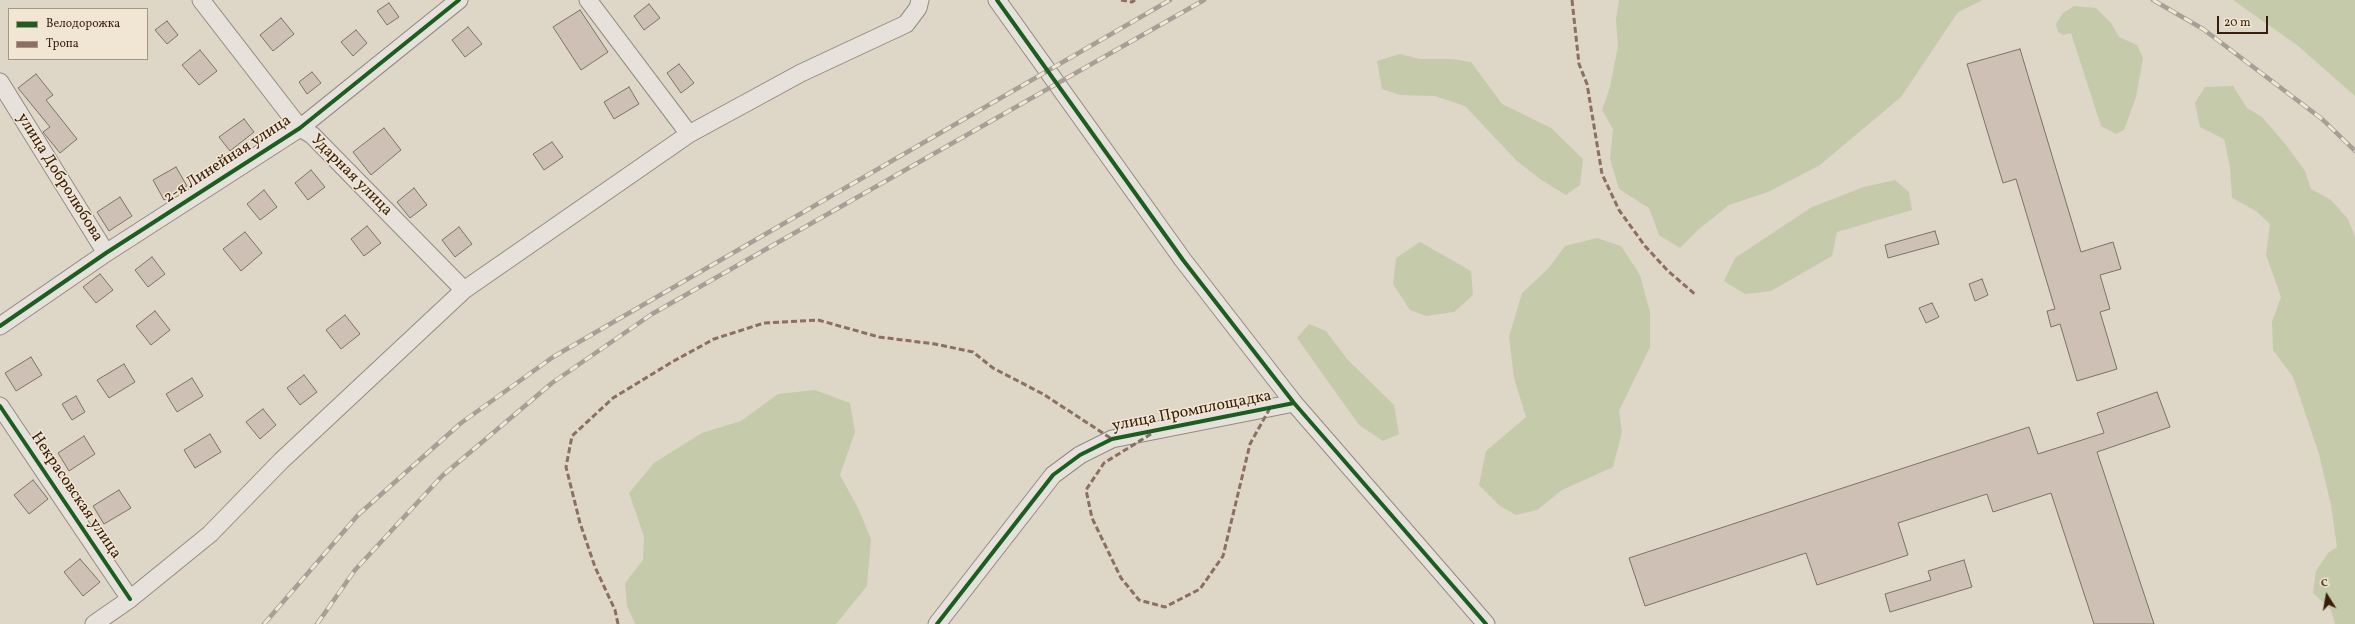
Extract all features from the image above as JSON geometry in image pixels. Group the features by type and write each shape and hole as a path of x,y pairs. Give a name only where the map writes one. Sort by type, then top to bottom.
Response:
{"street":[{"name":"Ударная улица","path":"201,0 300,128 312,135 464,290"},
{"name":"2-я Линейная улица","path":"0,326 106,253 300,128 459,0"},
{"path":"588,0 689,134"},
{"path":"94,624 130,599 210,534 281,461 464,290 689,134 801,73 906,24 918,8 920,0"},
{"name":"улица Промплощадка","path":"997,0 1183,260 1294,403 1486,624"},
{"name":"улица Добролюбова","path":"0,82 106,253"},
{"name":"улица Промплощадка","path":"937,624 1053,475 1080,454 1112,438 1294,403"},
{"name":"Некрасовская улица","path":"0,406 130,599"}],"green space":[{"path":"1619,0 1983,0 1958,12 1901,97 1820,165 1768,192 1729,205 1699,229 1680,248 1659,235 1649,208 1619,189 1610,159 1613,129 1602,110 1610,87 1618,46 1616,19"},
{"path":"2233,0 2355,0 2355,96 2297,45"},
{"path":"2074,6 2096,8 2111,23 2119,37 2137,45 2143,58 2136,97 2124,130 2116,134 2101,126 2071,33 2064,35 2058,32 2056,24 2063,13"},
{"path":"1400,54 1420,59 1452,59 1471,62 1502,104 1551,128 1583,159 1580,185 1566,195 1540,179 1517,161 1465,106 1435,96 1400,95 1382,89 1377,61"},
{"path":"2233,86 2247,108 2262,117 2286,145 2305,171 2311,189 2331,200 2348,219 2355,237 2355,624 2335,624 2331,610 2313,593 2316,571 2328,553 2337,547 2331,505 2319,454 2293,377 2273,350 2272,322 2281,297 2266,255 2270,224 2256,211 2232,198 2230,167 2224,139 2200,127 2195,103 2205,87"},
{"path":"1895,180 1909,192 1912,210 1837,232 1832,256 1771,291 1745,294 1724,281 1735,258 1812,207 1864,187"},
{"path":"1597,238 1621,246 1640,275 1650,312 1650,347 1619,411 1622,432 1613,467 1562,490 1537,510 1516,515 1500,506 1479,485 1486,451 1526,417 1514,378 1509,337 1522,293 1548,269 1565,246"},
{"path":"1420,242 1471,271 1473,295 1454,312 1426,316 1410,310 1393,284 1396,258"},
{"path":"1309,324 1326,331 1347,359 1394,405 1399,434 1383,441 1359,425 1297,338"},
{"path":"815,390 850,403 855,432 840,475 858,508 871,539 867,586 836,624 635,624 627,606 625,583 643,560 644,536 629,493 654,463 702,433 741,421 778,394"}],"building":[{"path":"389,3 399,17 387,25 377,11"},
{"path":"649,4 660,18 644,30 634,16"},
{"path":"580,10 608,52 581,70 553,27"},
{"path":"281,18 294,34 273,51 260,35"},
{"path":"167,21 178,35 167,44 155,30"},
{"path":"468,27 482,44 465,57 452,40"},
{"path":"356,30 367,43 353,56 341,42"},
{"path":"2020,49 2081,252 2113,242 2121,269 2100,275 2110,309 2100,312 2117,369 2077,381 2060,324 2051,327 2047,311 2055,309 2016,179 2003,183 1967,64"},
{"path":"200,50 217,71 199,85 182,65"},
{"path":"679,64 694,83 681,93 667,73"},
{"path":"312,72 321,83 307,94 299,82"},
{"path":"36,74 53,95 46,100 77,139 60,153 43,132 50,127 18,88"},
{"path":"629,87 639,104 614,119 604,102"},
{"path":"244,119 254,132 230,151 219,137"},
{"path":"384,128 401,150 371,175 353,152"},
{"path":"552,142 563,157 544,170 533,154"},
{"path":"176,167 187,186 164,200 153,180"},
{"path":"311,170 325,187 308,200 295,183"},
{"path":"414,188 427,205 410,218 397,202"},
{"path":"264,190 277,207 260,220 247,204"},
{"path":"120,197 132,216 109,231 97,212"},
{"path":"367,226 381,243 364,256 351,239"},
{"path":"459,227 472,244 455,257 442,240"},
{"path":"1935,231 1939,244 1888,258 1885,245"},
{"path":"245,232 262,253 241,271 223,249"},
{"path":"152,257 165,274 148,287 135,270"},
{"path":"100,274 113,290 96,303 83,287"},
{"path":"1982,279 1988,295 1975,301 1969,284"},
{"path":"1932,303 1939,317 1926,323 1919,308"},
{"path":"155,311 170,330 151,345 136,326"},
{"path":"345,315 360,334 341,349 326,330"},
{"path":"31,357 42,375 16,391 5,373"},
{"path":"124,364 135,382 109,398 97,380"},
{"path":"304,375 317,392 300,405 287,388"},
{"path":"192,378 203,396 177,412 166,394"},
{"path":"2157,392 2170,427 2097,452 2154,624 2094,624 2051,493 1993,512 1987,494 1898,523 1908,555 1817,585 1806,553 1645,606 1629,558 2029,427 2038,454 2104,433 2097,413"},
{"path":"76,396 85,412 72,420 62,404"},
{"path":"263,409 276,425 260,439 246,422"},
{"path":"210,434 221,452 195,468 184,450"},
{"path":"84,436 95,454 69,471 58,453"},
{"path":"33,480 48,499 29,514 14,495"},
{"path":"119,490 131,508 104,524 93,506"},
{"path":"80,559 100,582 83,596 64,572"},
{"path":"1964,560 1972,587 1890,612 1885,594 1931,580 1928,571"}],"railway":[{"path":"264,624 358,515 461,423 553,357 1170,0"},
{"path":"317,624 355,570 442,476 552,383 652,314 1204,0"},
{"path":"2153,0 2203,29 2322,119 2355,151"}],"marked path":[{"path":"1121,0 1132,2 1135,0"},
{"path":"1572,0 1579,64 1587,84 1602,174 1619,210 1645,246 1668,271 1696,295"},
{"path":"618,624 615,610 595,567 580,523 566,467 572,436 613,398 672,362 714,339 764,323 818,320 879,337 935,344 973,352 993,368 1043,394 1112,439"},
{"path":"1151,434 1104,463 1086,490 1092,518 1121,578 1139,600 1165,607 1200,589 1223,556 1250,444 1270,408"}],"cycle path":[{"path":"0,326 106,253 300,128 459,0"},
{"path":"997,0 1183,260 1294,403 1486,624"},
{"path":"937,624 1053,475 1080,455 1112,439 1294,403"},
{"path":"0,406 130,599"}]}
